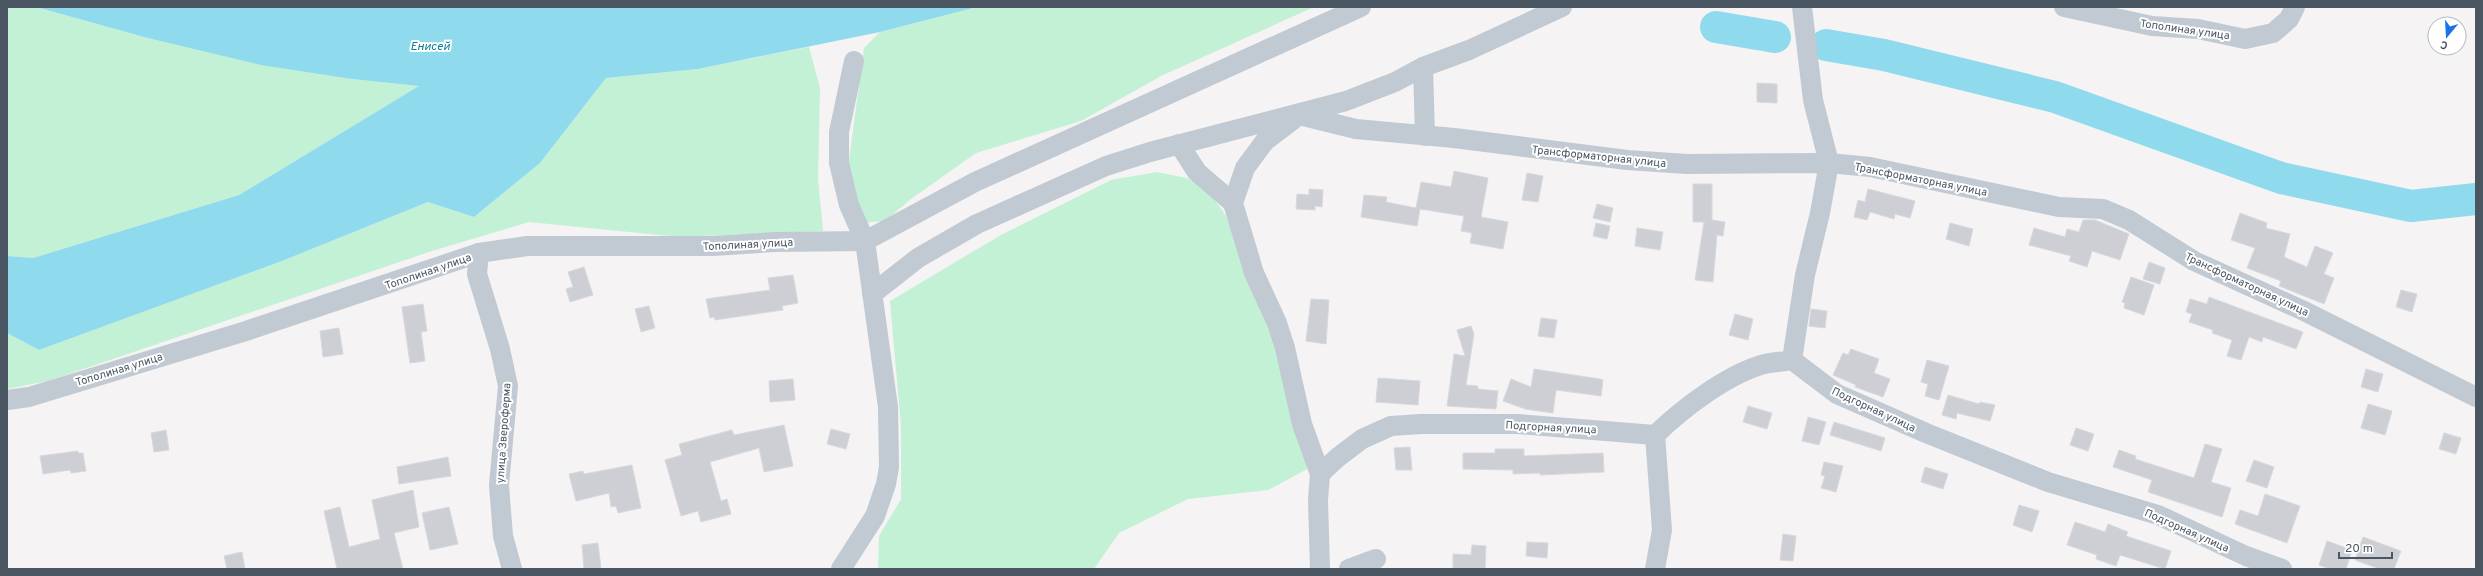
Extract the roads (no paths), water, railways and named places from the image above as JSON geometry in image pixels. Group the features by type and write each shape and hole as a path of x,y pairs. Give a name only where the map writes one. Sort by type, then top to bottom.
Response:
{"street":[{"path":"865,241 975,182 1361,7"},
{"path":"872,294 918,258 977,224 1106,166 1179,144 1299,115 1346,101 1395,82 1423,67 1469,50 1562,7"},
{"path":"1656,569 1662,530 1655,435 1670,421 1720,385 1761,365 1792,360 1805,275 1820,213 1829,163 1813,100 1802,7"},
{"name":"Тополиная улица","path":"2064,7 2152,26 2198,29 2245,39 2273,33 2289,20 2295,7"},
{"path":"841,569 875,516 886,484 889,467 888,407 865,241 849,205 839,163 839,132 854,62"},
{"path":"1423,67 1425,136"},
{"path":"1233,203 1244,168 1265,142 1299,115"},
{"name":"Трансформаторная улица","path":"1299,115 1356,129 1627,160 1687,164 1829,163 1870,167 2059,207 2103,209 2129,220 2194,261 2302,310 2476,397"},
{"path":"1179,144 1197,172 1233,203 1254,273 1276,323 1285,348 1302,424 1320,474 1318,500 1320,569"},
{"name":"Тополиная улица","path":"7,400 36,395 246,331 479,253 527,246 713,246 775,242 865,241"},
{"name":"улица Звероферма","path":"479,253 477,274 500,349 508,386 499,485 503,536 512,569"},
{"name":"Подгорная улица","path":"1792,360 1837,394 1926,433 2048,482 2158,515 2246,556 2282,569"},
{"name":"Подгорная улица","path":"1320,474 1337,458 1362,440 1391,426 1421,424 1518,424 1655,435"},
{"path":"1349,569 1376,559"}],"water":[{"name":"Енисей","path":"36,7 977,7 880,32 698,69 606,78 540,163 474,217 428,202 282,261 39,350 7,333 7,256 33,258 239,195 419,86 352,79 261,65 144,37"}],"waterway":[{"path":"1716,27 1775,37"},
{"path":"1826,45 1884,55 2055,97 2281,178 2411,206 2476,199"}]}
